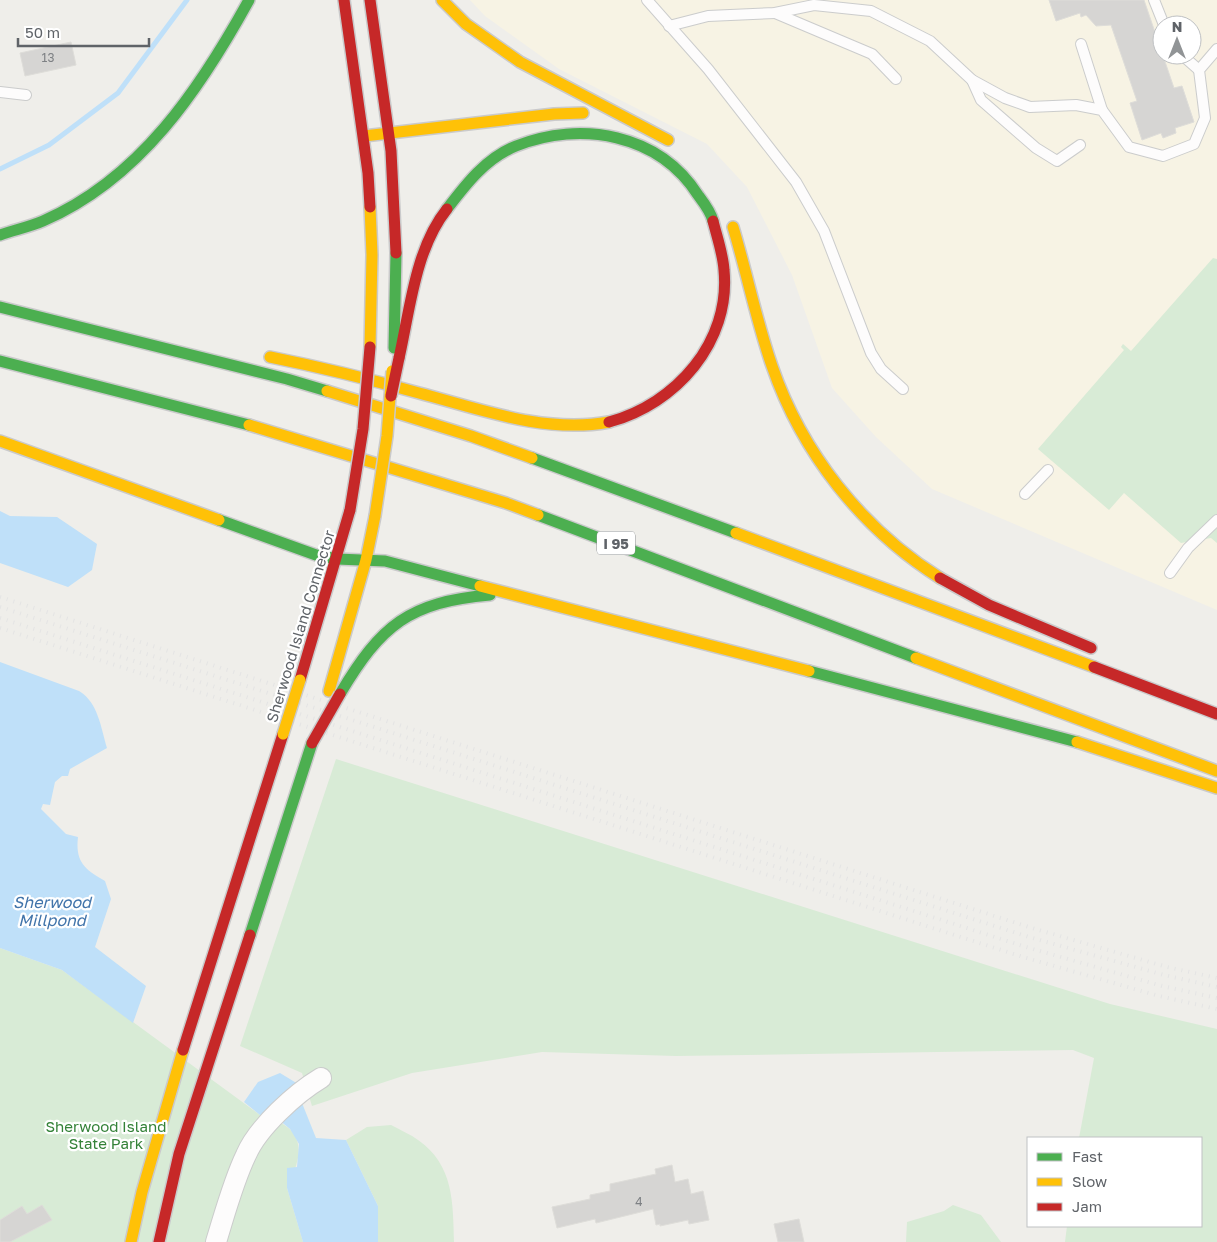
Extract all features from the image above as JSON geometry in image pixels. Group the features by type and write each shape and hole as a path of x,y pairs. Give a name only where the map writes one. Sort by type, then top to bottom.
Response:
{"main road":[{"path":"0,235 45,219 84,200 143,155 162,134 198,85 250,0"},
{"name":"Sherwood Island Connector","path":"131,1242 142,1192 197,1002 300,680 350,510 363,429 370,347 372,255 364,136 344,0"},
{"path":"159,1242 180,1154 312,743 334,692 375,516 396,357 396,247 389,133 370,0"},
{"path":"442,0 480,34 520,61 641,125 681,150"},
{"path":"364,136 574,112 601,115 641,125"},
{"path":"260,356 334,371 529,420 573,426 616,421 657,403 674,389 704,354 714,334 724,294 724,276 719,238 712,218 693,186 680,172 646,147 630,140 603,133 574,130 554,133 514,146 495,156 465,182 442,214 421,268 396,357"},
{"path":"729,214 759,329 778,386 812,450 842,489 896,546 935,575 980,600 1100,651"},
{"path":"0,307 102,331 348,396 531,456 1217,714"},
{"path":"102,331 204,346"},
{"name":"I 95","path":"0,361 262,428 497,500 625,546 1217,771"},
{"path":"0,441 300,549 337,559 385,561 1012,725 1086,746 1217,788"},
{"path":"334,692 373,642 413,612 448,600 507,594"}],"street":[{"path":"216,1242 246,1153 270,1121 306,1087 321,1078"}],"lane":[{"path":"647,0 708,69 796,182 824,231 871,353 881,368 903,389"},
{"path":"1154,0 1160,15"},
{"path":"668,26 708,16 775,13 814,5 871,11 930,41 972,80 1005,98 1030,107 1076,105 1102,110"},
{"path":"775,13 872,54 896,80"},
{"path":"1081,44 1102,110 1129,147 1163,156 1194,144 1205,118 1199,70 1193,65"},
{"path":"1199,70 1217,49"},
{"path":"972,80 981,100 1036,148 1057,161 1080,145"},
{"path":"0,92 26,95"},
{"path":"1025,494 1048,470"},
{"path":"1170,573 1188,548 1217,520"}],"shaded area":[{"path":"470,0 1217,0 1217,610 932,489 876,437 832,388 792,275 747,187 707,144 559,69 485,16"}],"green space":[{"path":"1213,258 1217,259 1217,543 1211,538 1181,543 1124,493 1109,510 1038,449 1124,350 1121,347 1123,344 1131,351"},
{"path":"336,759 1110,1004 1217,1029 1217,1242 1065,1242 1067,1227 1202,1227 1202,1137 1079,1137 1094,1058 1073,1050 676,1056 542,1052 412,1073 312,1106 302,1073 240,1046"},
{"name":"Sherwood Island State Park","path":"0,948 62,970 260,1115 286,1126 298,1141 297,1162 287,1188 303,1242 0,1242"},
{"path":"391,1125 418,1140 439,1161 445,1173 452,1199 454,1242 378,1242 378,1206 346,1140 367,1127"},
{"path":"953,1205 981,1215 1001,1242 906,1242 907,1222 944,1211"}],"water":[{"path":"0,511 10,516 57,517 97,544 92,570 68,587 0,563"},
{"name":"Sherwood Millpond","path":"0,662 79,691 91,702 98,716 107,748 70,769 68,776 62,776 55,782 50,805 43,804 41,809 66,834 78,837 78,853 83,864 92,873 105,881 111,899 95,947 146,986 133,1023 62,970 0,948"},
{"path":"280,1073 303,1087 300,1098 316,1138 346,1140 378,1206 378,1242 303,1242 287,1188 287,1168 297,1167 299,1144 290,1129 279,1120 260,1115 244,1102 258,1082"}],"building":[{"path":"1049,0 1144,0 1152,23 1152,65 1166,65 1174,88 1182,86 1194,122 1175,128 1176,133 1163,138 1161,133 1142,140 1130,103 1137,101 1111,25 1096,26 1086,15 1081,17 1080,13 1056,21"},
{"path":"71,42 76,65 25,76 20,53"},
{"path":"672,1165 675,1182 688,1179 691,1194 703,1191 709,1220 689,1224 688,1220 660,1226 660,1224 656,1225 653,1209 596,1223 595,1219 557,1228 552,1207 590,1199 590,1195 610,1191 610,1184 656,1174 655,1169"},
{"path":"42,1205 52,1220 10,1242 0,1242 0,1220 22,1206 27,1214"},
{"path":"799,1219 804,1242 778,1242 774,1224"}],"waterway":[{"path":"0,169 49,145 118,93 187,0"}],"railway":[{"path":"0,597 1032,928 1167,967 1217,978"},
{"path":"0,607 1029,937 1164,975 1217,987"},
{"path":"0,618 1026,947 1162,986 1217,998"},
{"path":"0,628 1023,957 1159,996 1217,1009"}],"traffic: fast":[{"path":"0,235 43,221 78,203 109,181 138,156 188,98 210,66 249,0"},
{"path":"447,209 477,173 505,151 541,138 566,134 592,134 617,138 640,146 662,158 682,174 705,204 713,221"},
{"path":"394,348 396,253"},
{"path":"0,307 287,379 327,391"},
{"path":"0,361 249,425"},
{"path":"532,458 736,533"},
{"path":"538,515 916,658"},
{"path":"219,520 316,555 337,559 385,561 480,586"},
{"path":"340,694 369,650 400,621 418,611 438,604 462,598 490,595"},
{"path":"809,671 1077,742"},
{"path":"250,935 312,743"}],"traffic: slow":[{"path":"442,0 466,24 520,62 668,140"},
{"path":"364,136 554,114 583,113"},
{"path":"370,207 372,255 370,347"},
{"path":"733,227 772,366 800,429 838,486 860,512 885,536 940,578"},
{"path":"270,357 363,378 513,418 561,425 609,422"},
{"path":"375,516 387,436 392,371"},
{"path":"327,391 471,436 532,458"},
{"path":"249,425 506,503 538,515"},
{"path":"0,441 219,520"},
{"path":"329,691 366,560 375,516"},
{"path":"736,533 1094,667"},
{"path":"480,586 809,671"},
{"path":"916,658 1217,771"},
{"path":"283,734 300,680"},
{"path":"1077,742 1217,788"},
{"path":"131,1242 142,1192 183,1050"}],"traffic: jam":[{"path":"344,0 368,173 370,207"},
{"path":"370,0 391,151 396,253"},
{"path":"399,358 415,280 421,261 436,225 447,209"},
{"path":"609,422 633,413 656,401 677,385 694,366 708,345 718,322 724,296 724,270 713,221"},
{"path":"350,510 363,429 370,347"},
{"path":"391,396 399,358"},
{"path":"300,680 350,510"},
{"path":"940,578 989,605 1091,648"},
{"path":"1094,667 1217,714"},
{"path":"312,743 340,694"},
{"path":"183,1050 283,734"},
{"path":"159,1242 179,1154 250,935"}]}
